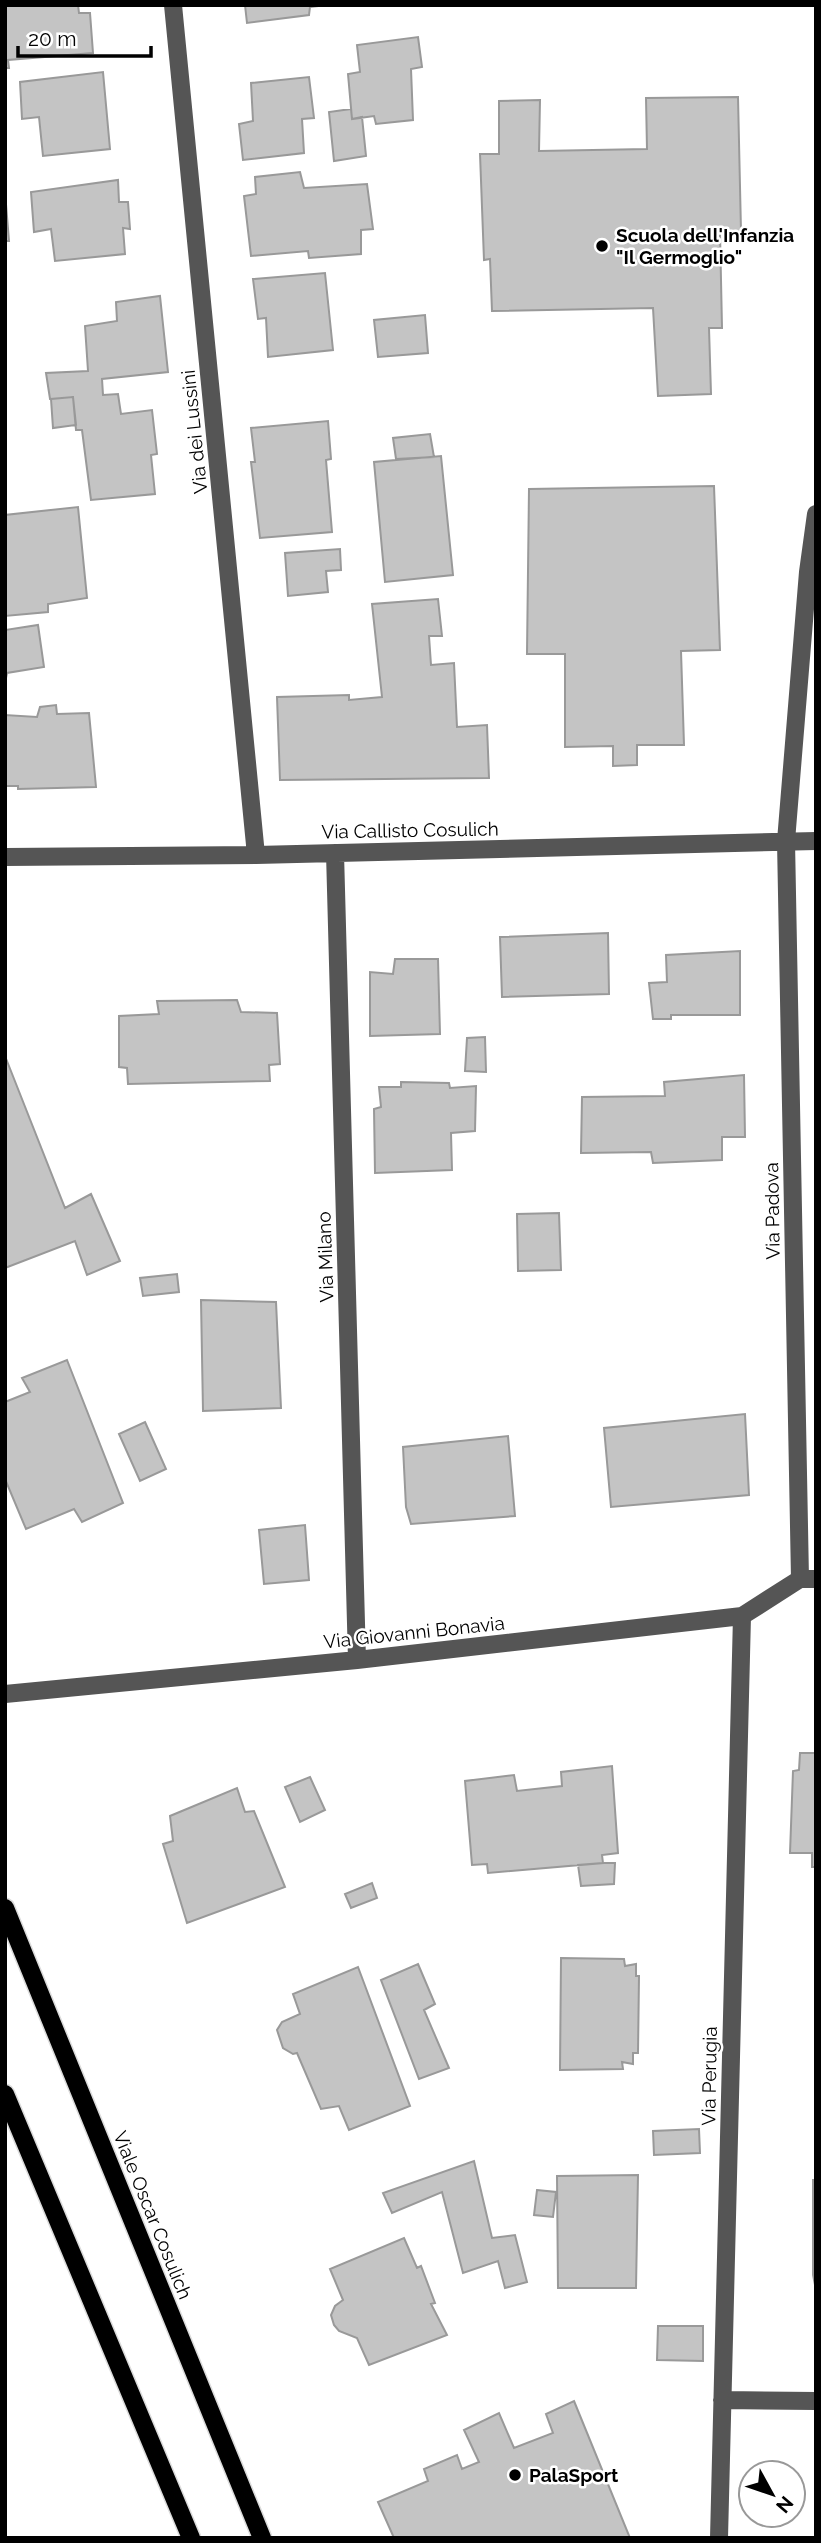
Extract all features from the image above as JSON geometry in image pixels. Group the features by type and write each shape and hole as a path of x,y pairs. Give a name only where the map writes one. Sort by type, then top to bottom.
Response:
{"main road":[{"name":"Viale Oscar Cosulich","path":"5,1908 262,2538"},
{"path":"5,2094 191,2538"}],"street":[{"name":"Via dei Lussini","path":"173,5 256,855"},
{"name":"Via Padova","path":"808,1579 786,841 807,572 816,514"},
{"name":"Via Callisto Cosulich","path":"5,857 256,855 816,841"},
{"name":"Via Milano","path":"335,853 357,1660"},
{"name":"Via Giovanni Bonavia","path":"5,1694 357,1660 742,1616 808,1579"},
{"name":"Via Perugia","path":"719,2538 742,1616"},
{"path":"722,2400 816,2400"}],"building":[{"path":"5,5 78,5 79,13 90,13 93,53 8,60 9,68 5,68"},
{"path":"245,5 327,5 310,7 309,15 247,23"},
{"path":"418,37 422,67 411,69 413,120 376,124 374,116 352,119 348,74 360,72 357,45"},
{"path":"103,72 110,149 43,156 39,117 22,119 20,82"},
{"path":"309,77 314,118 302,119 304,153 243,160 239,124 253,121 251,83"},
{"name":"Scuola dell'Infanzia \"Il Germoglio\"","path":"738,97 741,231 720,232 722,328 709,328 711,394 658,396 653,308 492,311 490,259 484,260 480,154 499,154 499,101 540,100 539,151 647,149 646,98"},
{"path":"351,109 352,119 362,117 366,156 334,161 329,112"},
{"path":"300,172 304,188 367,184 373,229 361,230 361,254 309,258 308,251 251,256 244,196 256,194 255,177"},
{"path":"118,180 119,202 128,202 130,229 123,228 125,254 55,261 51,229 34,232 31,192"},
{"path":"5,192 9,241 5,241"},
{"path":"325,273 333,350 268,357 266,318 258,319 253,279"},
{"path":"160,296 168,372 102,379 103,395 118,394 121,414 152,410 157,454 151,455 155,494 91,500 82,430 76,430 73,397 50,399 46,373 88,371 85,326 117,321 116,302"},
{"path":"425,315 428,353 378,357 374,320"},
{"path":"73,397 76,425 53,428 51,399"},
{"path":"328,421 331,459 326,460 332,532 260,538 251,462 255,462 251,428"},
{"path":"430,434 434,457 396,459 393,438"},
{"path":"441,456 453,575 385,582 374,462"},
{"path":"714,486 720,650 681,651 684,745 637,745 637,765 613,766 613,746 565,747 565,654 527,654 529,489"},
{"path":"78,507 87,598 48,604 48,612 5,616 5,515"},
{"path":"340,549 341,570 326,571 328,592 288,596 285,553"},
{"path":"438,599 442,636 429,636 431,665 454,663 457,727 487,725 489,778 280,780 277,697 349,695 349,700 382,697 372,604"},
{"path":"38,625 44,667 7,673 5,683 5,630"},
{"path":"56,705 57,714 89,713 96,787 18,789 18,786 5,786 5,715 37,717 40,707"},
{"path":"608,933 609,994 502,997 500,937"},
{"path":"740,951 740,1015 671,1015 671,1019 653,1019 649,983 667,982 666,955"},
{"path":"395,959 438,959 440,1034 370,1036 370,972 393,974"},
{"path":"237,1000 241,1012 277,1013 280,1064 269,1065 270,1081 128,1084 127,1068 119,1067 119,1016 159,1014 157,1001"},
{"path":"485,1037 486,1072 465,1071 467,1038"},
{"path":"5,1056 65,1208 91,1194 120,1261 87,1275 75,1241 5,1268"},
{"path":"744,1075 745,1137 722,1137 722,1160 653,1163 651,1152 581,1153 582,1097 665,1096 664,1082"},
{"path":"401,1082 449,1083 450,1088 476,1086 475,1131 451,1133 452,1170 375,1173 374,1109 381,1107 379,1087 401,1087"},
{"path":"559,1213 561,1270 518,1271 517,1214"},
{"path":"177,1274 179,1292 143,1296 140,1278"},
{"path":"201,1300 276,1302 281,1408 203,1411"},
{"path":"67,1360 123,1503 82,1522 74,1509 26,1529 5,1479 5,1402 30,1392 22,1378"},
{"path":"745,1414 749,1495 611,1507 604,1428"},
{"path":"145,1422 166,1469 140,1481 119,1434"},
{"path":"508,1436 515,1516 411,1524 406,1507 403,1447"},
{"path":"305,1525 309,1580 264,1584 259,1530"},
{"path":"800,1753 816,1753 816,1867 812,1867 812,1853 790,1853 793,1771 799,1770"},
{"path":"612,1766 618,1853 602,1855 603,1863 488,1873 487,1864 472,1865 465,1781 514,1775 517,1791 562,1786 561,1772"},
{"path":"310,1777 325,1810 300,1822 285,1787"},
{"path":"237,1788 245,1812 254,1811 285,1887 187,1923 163,1844 173,1841 170,1816"},
{"path":"615,1863 614,1884 581,1886 578,1865"},
{"path":"372,1883 377,1898 351,1908 345,1894"},
{"path":"561,1958 624,1959 625,1966 636,1964 636,1976 639,1976 638,2053 633,2053 633,2064 622,2062 623,2069 560,2070"},
{"path":"418,1964 435,2004 424,2010 449,2068 419,2079 381,1980"},
{"path":"358,1967 410,2106 349,2130 339,2106 321,2109 297,2053 293,2054 283,2048 277,2030 282,2022 300,2014 293,1994"},
{"path":"699,2129 700,2153 654,2155 653,2131"},
{"path":"474,2161 492,2238 515,2235 527,2282 505,2288 498,2261 463,2273 442,2192 392,2213 383,2193"},
{"path":"638,2175 636,2288 558,2288 557,2176"},
{"path":"813,2180 816,2180 816,2290 813,2275"},
{"path":"537,2190 556,2192 553,2217 534,2215"},
{"path":"404,2238 417,2268 421,2266 435,2303 431,2304 447,2335 369,2365 357,2338 339,2331 334,2325 331,2315 335,2306 343,2300 330,2269"},
{"path":"658,2326 703,2326 703,2361 657,2360"},
{"name":"PalaSport","path":"574,2401 630,2538 394,2538 378,2502 428,2481 424,2469 457,2455 462,2469 479,2462 464,2430 499,2413 514,2448 553,2433 546,2414"}],"place":[{"name":"Scuola dell'Infanzia \"Il Germoglio\"","path":"602,246"},
{"name":"PalaSport","path":"515,2475"}]}
